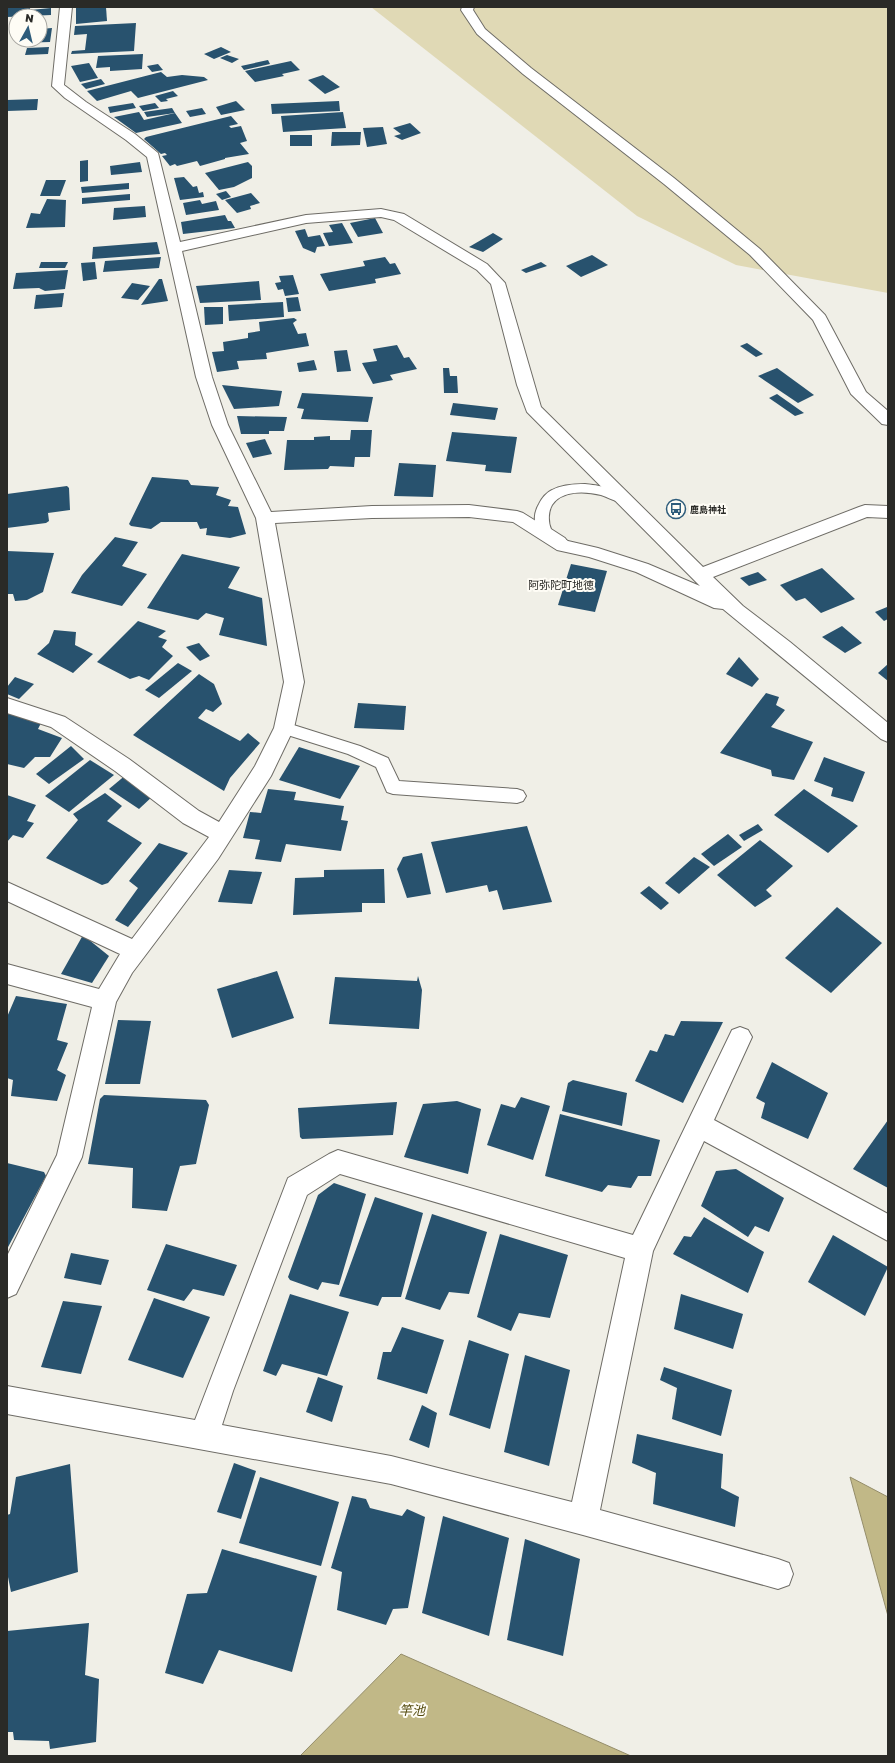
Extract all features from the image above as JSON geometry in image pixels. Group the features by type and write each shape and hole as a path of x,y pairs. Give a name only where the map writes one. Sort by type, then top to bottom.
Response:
{"street":[{"path":"7,1285 69,1157 105,1001 124,966 210,853 264,770 284,728 294,682 266,518 220,425 204,377 153,156 143,146 73,100 58,86 66,7"},
{"path":"468,7 467,10 480,31 521,66 669,181 755,252 820,318 859,394 888,420"},
{"path":"174,248 306,220 381,213 399,217 482,267 498,283 533,409 736,611 783,647 888,734"},
{"path":"266,518 372,512 469,511 517,517 563,546 592,552 642,568 709,597 736,611"},
{"path":"701,575 865,511 888,512"},
{"path":"7,705 58,722 122,765 191,817 222,834"},
{"path":"7,891 136,951"},
{"path":"7,974 105,1001"},
{"path":"583,1520 640,1250 740,1037"},
{"path":"698,1125 888,1228"},
{"path":"204,1436 219,1391 298,1187 338,1162 640,1250"},
{"path":"7,1400 391,1470 583,1520 778,1574"}],"lane":[{"path":"575,549 556,539 545,531 541,517 548,500 561,491 580,488 598,489 622,498"},
{"path":"284,728 354,750 382,763 393,787 517,796"}],"shaded area":[{"path":"371,7 888,7 888,293 736,265 637,216"}],"water":[{"path":"850,1477 888,1497 888,1616"},
{"name":"竿池","path":"401,1654 631,1756 300,1756"}],"building":[{"path":"30,7 8,8 7,17 7,8"},
{"path":"76,7 106,7 107,21 76,24"},
{"path":"48,8 51,8 51,15 48,15"},
{"path":"136,23 134,51 71,54 72,51 85,50 87,34 74,35 75,26"},
{"path":"48,28 52,28 50,42 48,42"},
{"path":"48,47 48,54 25,55 27,48"},
{"path":"221,47 231,52 214,59 204,54"},
{"path":"143,54 142,69 110,71 110,67 96,68 98,56"},
{"path":"227,55 239,59 232,63 220,58"},
{"path":"268,60 270,64 244,70 241,66"},
{"path":"291,61 300,70 282,74 284,76 255,82 245,71"},
{"path":"89,63 98,78 80,82 71,66"},
{"path":"158,64 163,70 152,72 147,66"},
{"path":"161,72 167,77 182,75 204,77 208,80 138,98 131,91 97,101 87,91"},
{"path":"323,75 340,87 325,94 308,80"},
{"path":"101,79 105,84 86,89 81,84"},
{"path":"173,91 178,96 166,99 168,101 161,102 155,96"},
{"path":"38,99 37,110 7,111 7,100"},
{"path":"236,101 245,110 221,115 216,107"},
{"path":"339,101 340,111 272,114 271,104"},
{"path":"133,103 136,108 110,113 108,107"},
{"path":"155,103 159,108 143,111 139,106"},
{"path":"172,108 175,113 147,117 144,112"},
{"path":"202,108 206,114 190,117 186,111"},
{"path":"139,112 144,120 175,113 182,123 136,133 114,117"},
{"path":"343,112 346,128 283,132 281,116"},
{"path":"231,116 238,124 229,126 231,128 241,126 247,141 240,143 249,154 225,158 200,166 197,161 177,166 175,164 170,166 162,156 167,155 165,153 161,154 144,139 146,137"},
{"path":"410,123 421,133 402,140 394,136 401,134 393,128"},
{"path":"383,127 387,144 367,147 363,128"},
{"path":"332,132 361,132 360,145 331,146"},
{"path":"290,135 312,135 312,146 290,146"},
{"path":"88,160 88,181 80,182 80,161"},
{"path":"140,162 142,172 111,175 110,166"},
{"path":"248,162 252,166 252,178 234,187 219,190 205,173"},
{"path":"184,177 193,187 197,186 199,193 203,192 204,197 180,200 174,178"},
{"path":"46,180 66,180 60,196 40,196"},
{"path":"129,183 129,189 82,193 81,187"},
{"path":"226,191 231,197 222,200 216,194"},
{"path":"251,193 260,203 250,206 251,209 237,213 225,200"},
{"path":"130,194 130,200 82,204 82,198"},
{"path":"47,199 66,200 65,227 26,228 31,213 40,214"},
{"path":"200,200 202,204 216,201 219,210 186,215 183,203"},
{"path":"145,206 146,217 113,220 114,208"},
{"path":"225,215 228,221 231,221 235,228 183,234 181,222"},
{"path":"375,218 383,233 358,237 350,223"},
{"path":"342,223 353,243 329,246 323,233 333,232 329,225"},
{"path":"305,229 308,237 320,235 325,246 317,247 315,253 303,248 295,231"},
{"path":"493,233 503,239 483,252 469,247"},
{"path":"157,242 160,254 92,259 93,247"},
{"path":"592,255 608,265 581,277 566,266"},
{"path":"161,257 159,268 103,272 105,261"},
{"path":"385,257 390,264 395,263 401,274 375,279 376,283 329,291 320,274 365,266 363,261"},
{"path":"41,262 68,262 65,268 39,268"},
{"path":"95,262 97,279 83,281 81,263"},
{"path":"541,262 547,266 526,273 521,270"},
{"path":"68,270 65,289 45,291 39,288 13,289 16,273"},
{"path":"293,275 299,294 285,296 283,289 278,290 275,283 281,282 279,276"},
{"path":"159,279 162,279 168,301 141,305"},
{"path":"259,281 261,300 200,303 196,286"},
{"path":"132,283 150,286 138,300 121,298"},
{"path":"64,293 62,307 34,309 36,295"},
{"path":"298,297 301,311 288,312 286,298"},
{"path":"283,302 284,317 229,321 228,305"},
{"path":"204,307 223,307 223,324 205,325"},
{"path":"294,318 297,320 293,323 298,334 306,333 309,346 266,353 267,359 237,361 239,369 217,372 212,352 224,351 223,342 248,338 248,333 260,331 259,322"},
{"path":"747,343 763,354 756,357 740,346"},
{"path":"397,345 404,358 409,357 417,369 390,375 393,380 373,384 362,363 377,361 373,349"},
{"path":"347,350 351,371 337,372 334,351"},
{"path":"314,360 317,370 299,372 297,363"},
{"path":"443,368 449,368 450,376 457,376 458,393 444,393"},
{"path":"777,368 814,395 798,403 758,376"},
{"path":"222,385 282,391 279,406 234,409"},
{"path":"302,393 373,397 368,422 301,419 304,409 297,408"},
{"path":"777,394 804,413 795,416 769,398"},
{"path":"453,403 498,408 495,420 450,415"},
{"path":"237,416 287,417 284,431 269,431 269,434 241,434"},
{"path":"351,430 372,430 370,457 355,457 354,467 330,466 328,469 284,470 287,440 314,440 314,437 330,436 330,440 350,440"},
{"path":"452,432 517,437 511,473 485,471 486,465 446,461"},
{"path":"265,439 272,454 253,458 246,443"},
{"path":"399,463 436,465 433,497 394,496"},
{"path":"152,477 188,480 191,485 219,487 216,495 231,500 228,506 238,507 246,534 230,538 206,535 207,528 200,529 197,522 161,522 151,529 131,526 129,524"},
{"path":"67,486 69,488 70,510 48,513 49,521 46,523 7,528 7,494"},
{"path":"115,537 138,542 122,566 147,574 122,606 71,593 82,575"},
{"path":"7,551 54,553 43,592 27,600 15,601 13,594 7,594"},
{"path":"182,554 240,567 228,588 262,598 267,646 219,635 224,618 206,613 198,620 147,608"},
{"path":"571,564 607,571 595,612 558,605"},
{"path":"822,568 855,599 821,613 805,598 796,601 780,585"},
{"path":"758,572 767,580 749,586 740,578"},
{"path":"887,607 888,619 884,621 875,612"},
{"path":"138,621 166,631 158,637 167,640 162,647 173,656 149,680 139,676 130,679 97,662"},
{"path":"842,626 862,643 845,653 822,637"},
{"path":"54,630 76,632 75,645 93,654 73,673 37,654 49,643"},
{"path":"199,643 210,656 200,661 186,647"},
{"path":"739,657 759,679 752,687 726,674"},
{"path":"178,663 192,671 159,698 145,690"},
{"path":"888,664 888,681 878,673"},
{"path":"199,674 214,684 222,704 213,712 206,709 198,718 240,741 248,733 260,743 230,778 224,791 133,735"},
{"path":"15,677 34,684 19,699 7,694 7,687"},
{"path":"766,693 779,697 776,705 785,710 771,727 813,742 794,780 772,776 771,770 720,753"},
{"path":"358,703 406,706 404,730 354,728"},
{"path":"7,711 41,723 38,729 62,738 50,757 35,757 24,768 7,764"},
{"path":"71,746 84,759 49,784 36,774"},
{"path":"299,747 360,766 340,799 279,780"},
{"path":"824,757 865,772 853,802 831,796 833,788 814,781"},
{"path":"90,760 114,775 69,812 45,796"},
{"path":"127,774 154,795 139,809 109,789"},
{"path":"268,789 296,792 294,800 344,806 341,820 348,821 341,851 286,844 281,862 255,859 260,840 243,838 250,812 261,813"},
{"path":"804,789 858,826 828,853 774,815"},
{"path":"105,793 122,806 107,821 142,843 108,883 102,885 46,858 78,820 73,814"},
{"path":"7,795 36,805 27,821 34,823 23,838 13,835 7,842"},
{"path":"758,824 763,830 744,841 739,835"},
{"path":"527,826 552,902 503,910 497,890 489,892 487,885 446,893 431,842"},
{"path":"728,834 742,847 714,866 701,854"},
{"path":"760,840 793,866 766,890 772,896 755,907 717,875"},
{"path":"159,843 188,853 128,927 115,920 138,888 129,881"},
{"path":"422,853 431,894 407,898 397,869 403,857"},
{"path":"694,857 710,867 679,894 665,883"},
{"path":"384,869 385,903 362,903 362,912 293,915 295,878 324,877 324,870"},
{"path":"229,870 262,872 252,904 218,902"},
{"path":"649,886 669,903 661,910 640,893"},
{"path":"837,907 882,943 831,993 785,958"},
{"path":"83,935 109,956 92,983 61,974"},
{"path":"277,971 294,1018 232,1038 217,989"},
{"path":"418,976 422,990 419,1029 329,1024 335,977 417,981"},
{"path":"16,996 67,1004 57,1040 68,1043 57,1070 66,1075 57,1101 11,1096 13,1080 7,1078 7,1017"},
{"path":"118,1020 151,1021 140,1084 105,1084"},
{"path":"681,1021 723,1022 683,1103 635,1081 650,1050 657,1052 665,1034 674,1036"},
{"path":"772,1062 828,1093 808,1139 761,1118 765,1103 756,1098"},
{"path":"573,1080 627,1093 622,1126 562,1111 568,1083"},
{"path":"104,1095 206,1100 209,1105 196,1164 180,1166 167,1211 132,1208 133,1168 88,1164 100,1099"},
{"path":"521,1097 550,1106 533,1160 487,1145 501,1104 515,1108"},
{"path":"457,1101 481,1109 468,1174 404,1157 423,1104"},
{"path":"397,1102 393,1135 302,1139 300,1137 298,1108"},
{"path":"560,1114 660,1140 651,1176 638,1176 631,1188 608,1185 602,1192 545,1176"},
{"path":"888,1120 888,1188 853,1169"},
{"path":"7,1163 44,1172 46,1176 7,1249"},
{"path":"736,1169 784,1198 769,1232 755,1226 748,1237 701,1206 716,1171"},
{"path":"334,1183 366,1194 339,1285 322,1282 318,1290 290,1280 288,1277 318,1195"},
{"path":"375,1197 423,1213 401,1297 382,1297 378,1306 339,1296"},
{"path":"432,1214 487,1232 469,1294 449,1292 440,1310 405,1299"},
{"path":"704,1217 764,1252 748,1293 673,1254 684,1236 691,1237"},
{"path":"500,1234 568,1255 550,1318 519,1313 511,1331 477,1317"},
{"path":"833,1235 888,1267 865,1316 808,1282"},
{"path":"166,1244 237,1265 224,1296 193,1289 184,1301 147,1290"},
{"path":"71,1253 109,1260 101,1285 64,1278"},
{"path":"290,1294 349,1312 327,1376 282,1364 276,1376 263,1371"},
{"path":"681,1294 743,1314 733,1349 674,1329"},
{"path":"154,1298 210,1317 183,1378 128,1360"},
{"path":"63,1301 102,1306 81,1374 41,1367"},
{"path":"402,1327 444,1340 427,1394 377,1379 383,1352 391,1352"},
{"path":"469,1340 509,1354 490,1429 449,1415"},
{"path":"525,1355 570,1370 549,1466 504,1452"},
{"path":"664,1367 732,1390 721,1436 672,1419 677,1388 660,1380"},
{"path":"318,1377 343,1386 332,1422 306,1412"},
{"path":"422,1405 437,1413 429,1448 409,1440"},
{"path":"637,1434 723,1454 721,1488 739,1497 735,1527 653,1504 656,1473 632,1463"},
{"path":"234,1463 256,1471 241,1519 217,1512"},
{"path":"70,1464 78,1572 11,1592 7,1572 7,1515 10,1514 16,1477"},
{"path":"260,1477 339,1502 321,1566 239,1543"},
{"path":"352,1496 366,1499 370,1508 402,1516 407,1509 425,1517 408,1608 393,1609 386,1625 337,1610 342,1572 331,1568"},
{"path":"443,1516 509,1538 489,1636 422,1613"},
{"path":"525,1539 580,1559 563,1656 507,1640"},
{"path":"222,1549 317,1576 292,1672 219,1650 203,1684 165,1673 187,1594 207,1593"},
{"path":"89,1623 85,1675 99,1679 96,1742 50,1749 49,1741 14,1740 13,1732 7,1732 7,1631"}],"place":[{"name":"鹿島神社","path":"676,509"}],"district":[{"name":"阿弥陀町地徳","path":"561,584"}]}
